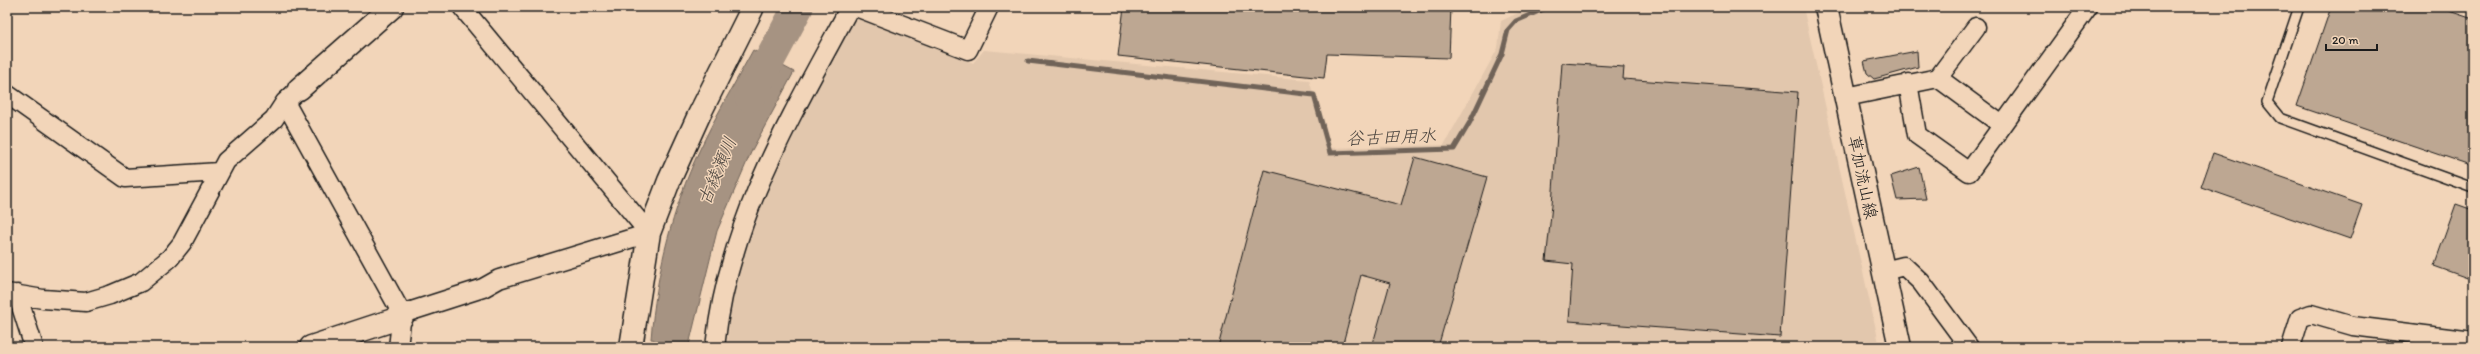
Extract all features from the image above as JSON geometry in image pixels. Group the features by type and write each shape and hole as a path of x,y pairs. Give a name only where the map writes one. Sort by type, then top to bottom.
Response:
{"street":[{"path":"12,293 43,299 86,302 110,295 141,282 170,258 182,243 213,189 219,172 226,161 274,119 292,96 392,7"},
{"path":"462,7 649,233"},
{"path":"715,347 724,290 755,191 850,7"},
{"path":"856,7 968,50 989,7"},
{"name":"草加流山線","path":"1826,7 1900,347"},
{"path":"1908,84 1917,135 1969,172 2088,7"},
{"path":"631,347 649,233 669,181 751,8"},
{"path":"1846,97 1938,78 1976,27"},
{"path":"1938,78 2002,125"},
{"path":"7,94 126,178 219,172"},
{"path":"292,96 402,316 398,347"},
{"path":"311,347 483,288 499,279 649,233"},
{"path":"1884,271 1904,266 1921,282 1969,347"},
{"path":"12,293 34,347"},
{"path":"2291,347 2300,318 2312,314 2390,339 2473,341"}],"lane":[{"path":"2300,7 2267,102 2280,118 2473,188"}],"shaded area":[{"path":"1531,7 1803,7 1880,347 727,347 730,312 748,233 771,171 856,17 973,63 984,50 1309,80 1330,148 1444,145 1498,48 1501,21"}],"water":[{"path":"753,50 794,72 752,150 717,231 689,345 651,339 653,315 661,266 681,195 706,136"}],"building":[{"path":"1124,7 1451,7 1449,58 1327,54 1324,78 1118,56"},
{"path":"2331,7 2437,7 2473,19 2473,166 2297,106"},
{"path":"1917,51 1918,67 1874,79 1867,73 1864,61"},
{"path":"1562,63 1624,67 1623,79 1798,92 1780,337 1569,321 1573,264 1546,261 1552,205"},
{"path":"2213,153 2362,205 2350,239 2201,187"},
{"path":"1415,157 1487,177 1438,347 1372,347 1390,283 1361,275 1342,347 1218,347 1264,170 1401,205"},
{"path":"1919,167 1926,199 1897,200 1891,176"},
{"path":"2456,204 2473,210 2473,280 2434,266"}],"waterway":[{"name":"古綾瀬川","path":"750,97 798,7"},
{"name":"谷古田用水","path":"1028,61 1314,95 1330,153 1454,149 1470,122 1502,54 1508,30 1516,21 1548,7"},
{"name":"古綾瀬川","path":"669,347 675,300"}]}
